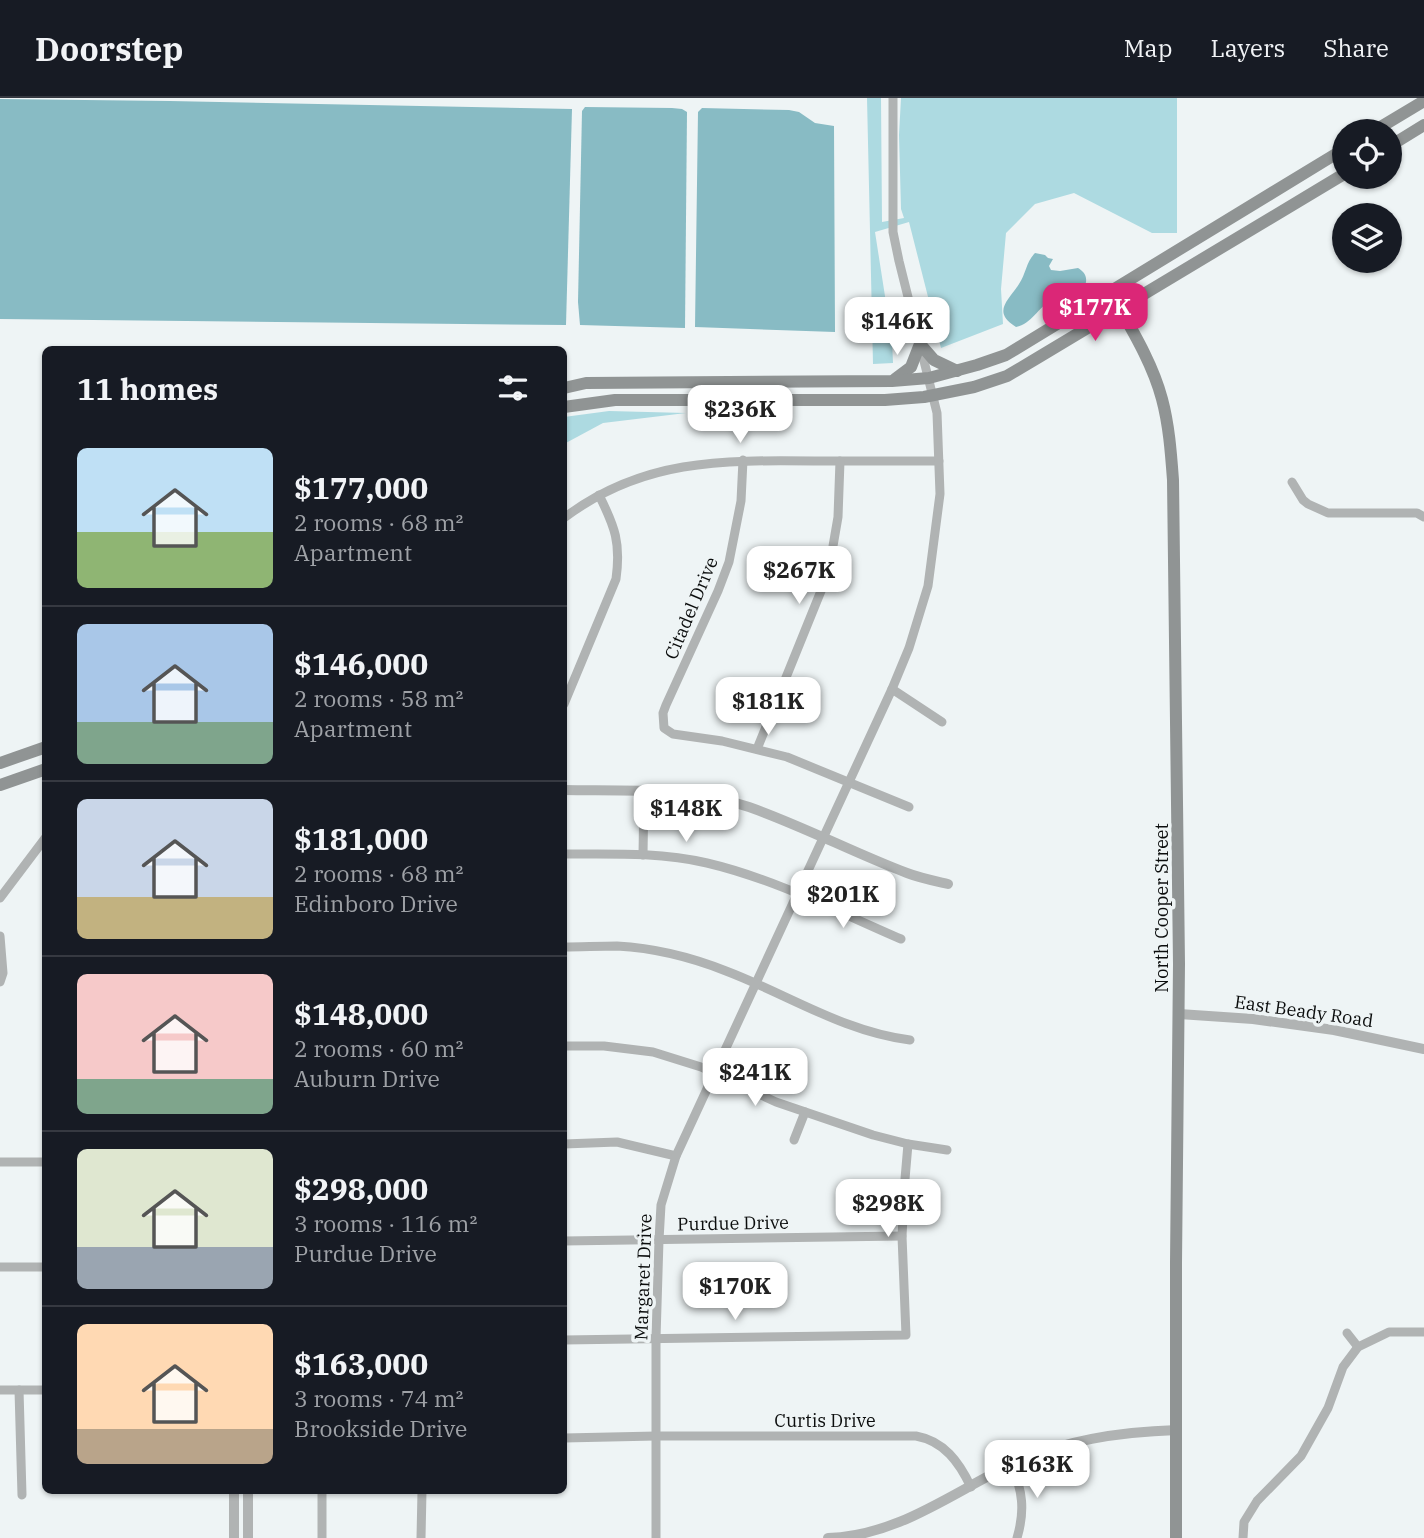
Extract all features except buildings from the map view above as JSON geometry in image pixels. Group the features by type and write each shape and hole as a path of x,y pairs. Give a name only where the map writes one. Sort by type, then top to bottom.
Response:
{"main road":[{"path":"1394,119 1424,101"},
{"path":"1402,139 1424,125"},
{"path":"567,387 586,383 892,381 929,378 957,371 1006,355 1332,156"},
{"path":"567,407 615,400 885,401 933,396 974,387 1007,376 1332,181"},
{"path":"1243,211 1254,229"},
{"name":"North Cooper Street","path":"1110,291 1145,356 1162,398 1173,480 1178,1014 1177,1538"},
{"path":"892,381 911,367 920,344 934,360 957,371"},
{"path":"0,763 42,748"},
{"path":"0,785 42,770"}],"street":[{"name":"Margaret Drive","path":"656,1538 656,1338 661,1205 676,1156 892,690 909,648 928,586 940,494 937,413 893,232 893,98"},
{"path":"567,516 615,486 661,470 699,464 743,460 939,461"},
{"name":"Citadel Drive","path":"743,460 741,501 729,562 666,705 663,723 664,728 673,734 757,749"},
{"path":"840,461 838,517 823,586 757,749 788,757 909,807"},
{"path":"1292,482 1303,500 1328,513 1417,513 1424,517"},
{"path":"567,697 616,579 616,533 599,495"},
{"path":"892,690 942,722"},
{"path":"567,790 644,791 707,797 748,807 910,875 948,884"},
{"path":"643,855 644,791"},
{"path":"0,898 42,842"},
{"path":"567,854 643,855 705,863 751,875 901,939"},
{"path":"0,936 3,973 0,982"},
{"path":"567,947 617,946 660,951 695,960 728,971 867,1031 910,1040"},
{"name":"East Beady Road","path":"1178,1014 1253,1019 1334,1030 1424,1049"},
{"path":"567,1046 604,1046 653,1052 701,1068 776,1102 873,1135 947,1150"},
{"path":"794,1140 805,1112"},
{"path":"567,1144 617,1142 676,1156"},
{"path":"567,1340 906,1335 902,1236 908,1144"},
{"path":"0,1162 42,1162"},
{"name":"Purdue Drive","path":"567,1241 902,1236"},
{"path":"0,1266 42,1267"},
{"path":"1243,1538 1244,1522 1257,1500 1301,1456 1328,1408 1343,1367 1358,1347 1389,1332 1424,1332"},
{"path":"1347,1333 1358,1347"},
{"path":"0,1390 42,1390"},
{"path":"19,1390 22,1495"},
{"path":"828,1538 844,1538 903,1522 1011,1465 1069,1443 1104,1436 1177,1430"},
{"name":"Curtis Drive","path":"567,1438 916,1436 926,1438 948,1451 971,1487"},
{"path":"1011,1465 1019,1483 1023,1506 1017,1538"},
{"path":"234,1494 234,1538"},
{"path":"248,1494 248,1538"},
{"path":"322,1494 322,1538"},
{"path":"421,1538 422,1494"}],"shaded area":[{"path":"867,98 881,98 882,222 904,218 901,209 899,135 901,98 1177,98 1177,233 1152,233 1074,193 1035,204 1006,233 1001,289 1003,324 941,348 909,222 875,232 893,363 873,364"},
{"path":"0,99 572,109 566,325 0,319"},
{"path":"585,107 672,108 687,112 685,328 580,325 578,302 582,111"},
{"path":"702,108 789,110 799,112 815,123 834,126 835,332 695,327 698,112"},
{"path":"1035,253 1053,259 1049,266 1051,270 1078,268 1086,277 1086,282 1081,290 1052,300 1016,327 1005,316 1004,306"},
{"path":"609,411 686,413 603,423 567,442 567,417"}]}
